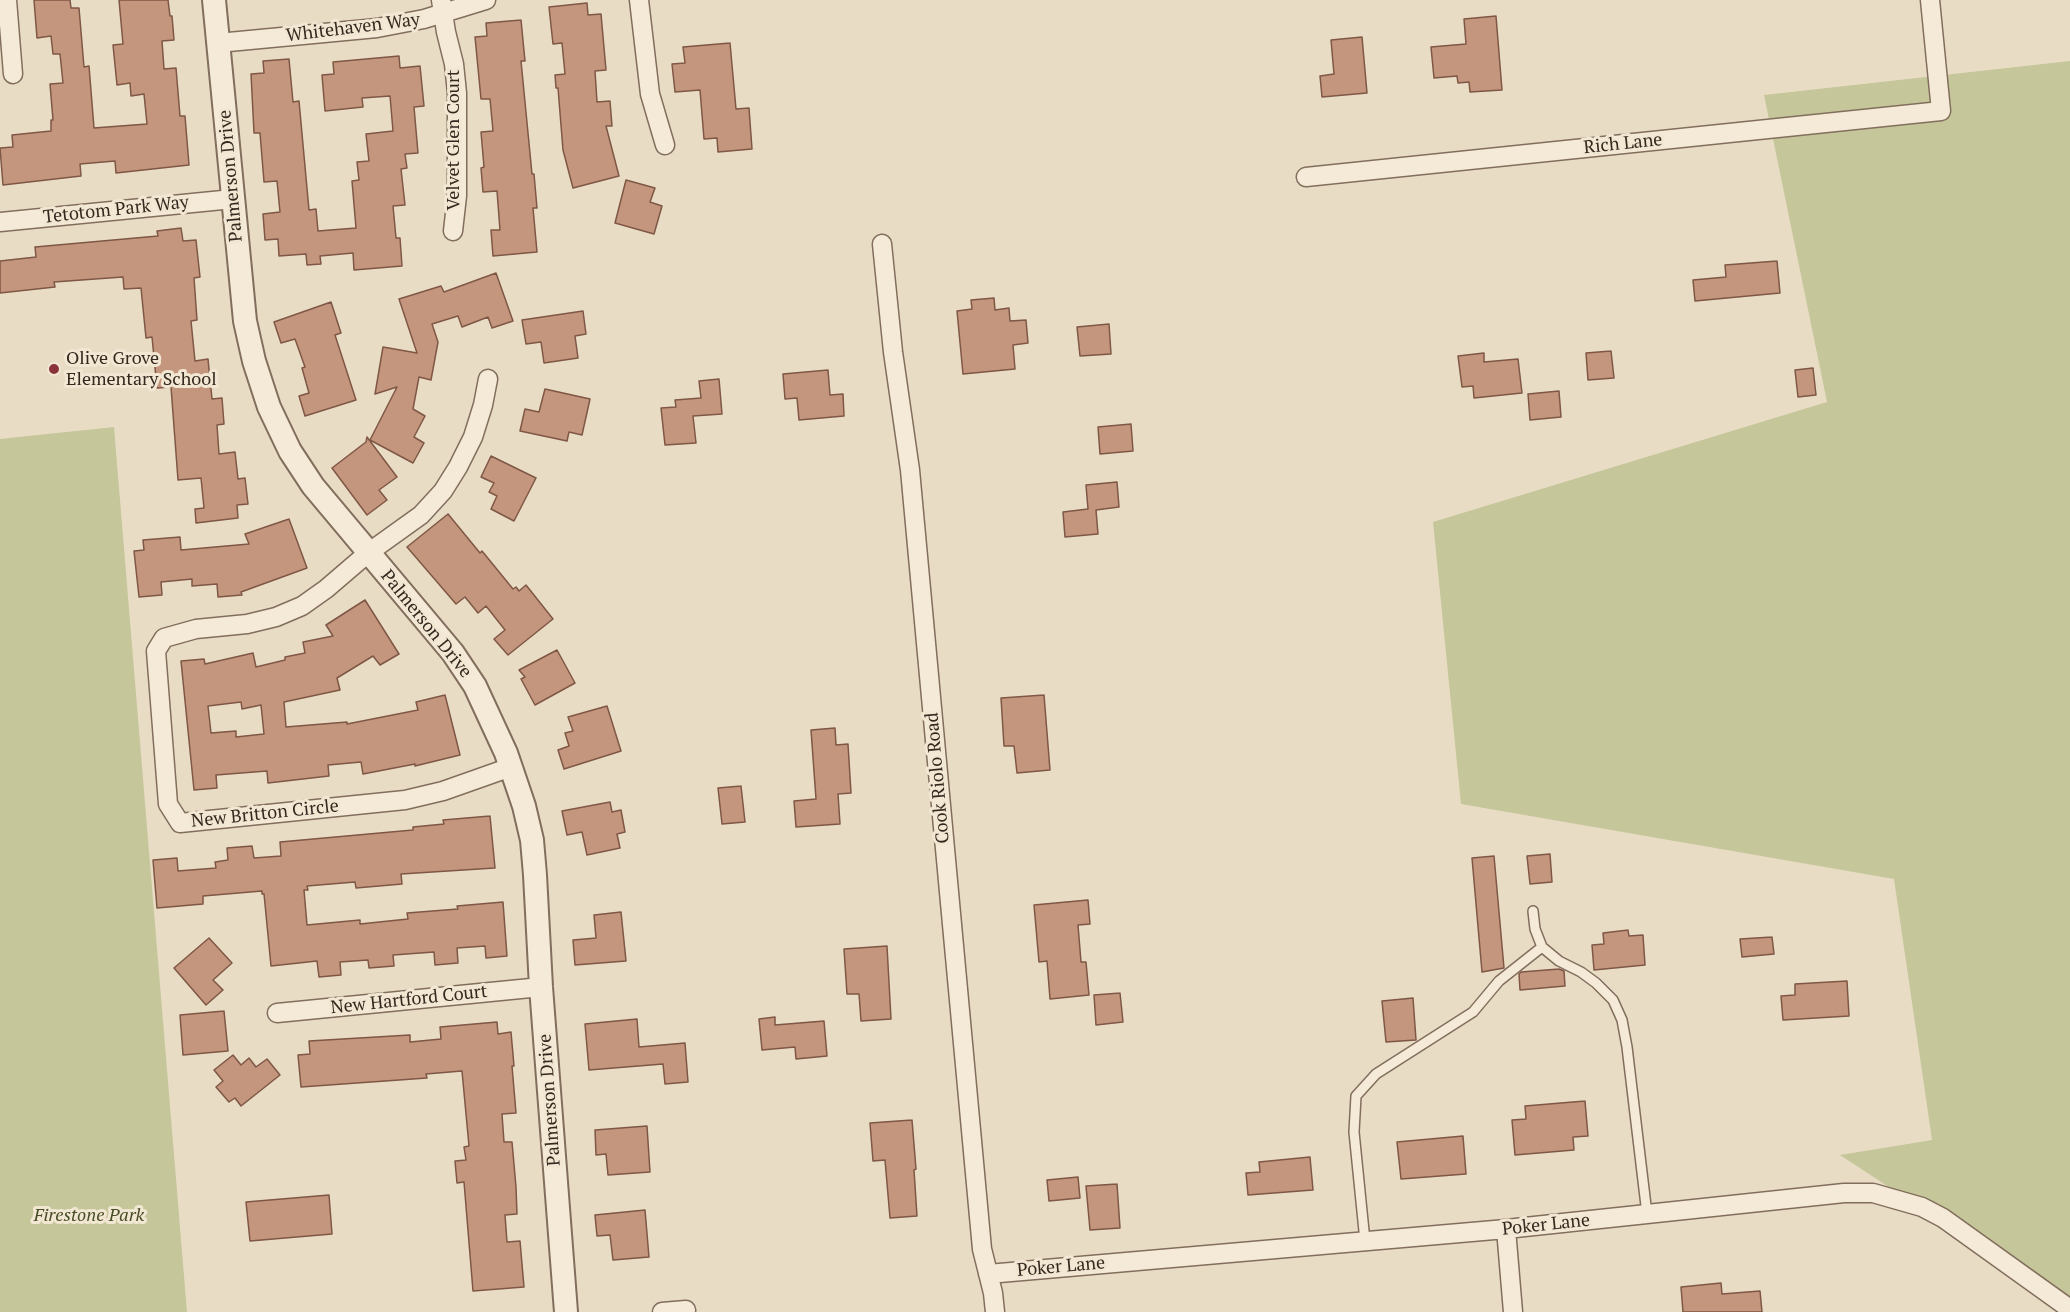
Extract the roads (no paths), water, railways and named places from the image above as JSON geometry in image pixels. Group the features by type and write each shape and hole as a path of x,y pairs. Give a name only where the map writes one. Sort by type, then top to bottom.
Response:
{"street":[{"path":"7,0 13,74"},
{"name":"Palmerson Drive","path":"214,0 245,321 254,361 269,407 290,451 313,486 453,653 475,686 511,767 525,806 532,840 541,987 567,1312"},
{"name":"Whitehaven Way","path":"218,43 377,28 442,7 486,0"},
{"path":"639,0 650,94 665,145"},
{"name":"Rich Lane","path":"1306,177 1941,111 1930,0"},
{"name":"Velvet Glen Court","path":"442,7 454,64 457,93 457,196 453,231"},
{"name":"Tetotom Park Way","path":"0,222 232,199"},
{"name":"Cook Riolo Road","path":"882,244 893,352 910,470 982,1249 993,1293 995,1312"},
{"path":"368,553 421,515 442,491 458,467 473,437 488,379"},
{"name":"New Britton Circle","path":"368,553 326,590 302,606 276,617 248,624 196,629 164,638 156,651 168,804 180,823 405,800 443,791 511,767"},
{"name":"New Hartford Court","path":"276,1013 541,987"},
{"name":"Poker Lane","path":"988,1274 1506,1229 1844,1193 1873,1194 1922,1207 1943,1218 2070,1309"},
{"path":"1506,1229 1514,1312"},
{"path":"662,1312 686,1310"}],"lane":[{"path":"1533,911 1535,929 1542,947 1559,961 1596,983 1612,1000 1622,1020 1647,1214"},
{"path":"1365,1241 1354,1132 1356,1096 1376,1074 1473,1012 1499,981 1542,947"}],"place":[{"name":"Olive Grove Elementary School","path":"54,369"}],"park label":[{"name":"Firestone Park","path":"89,1216"}]}
